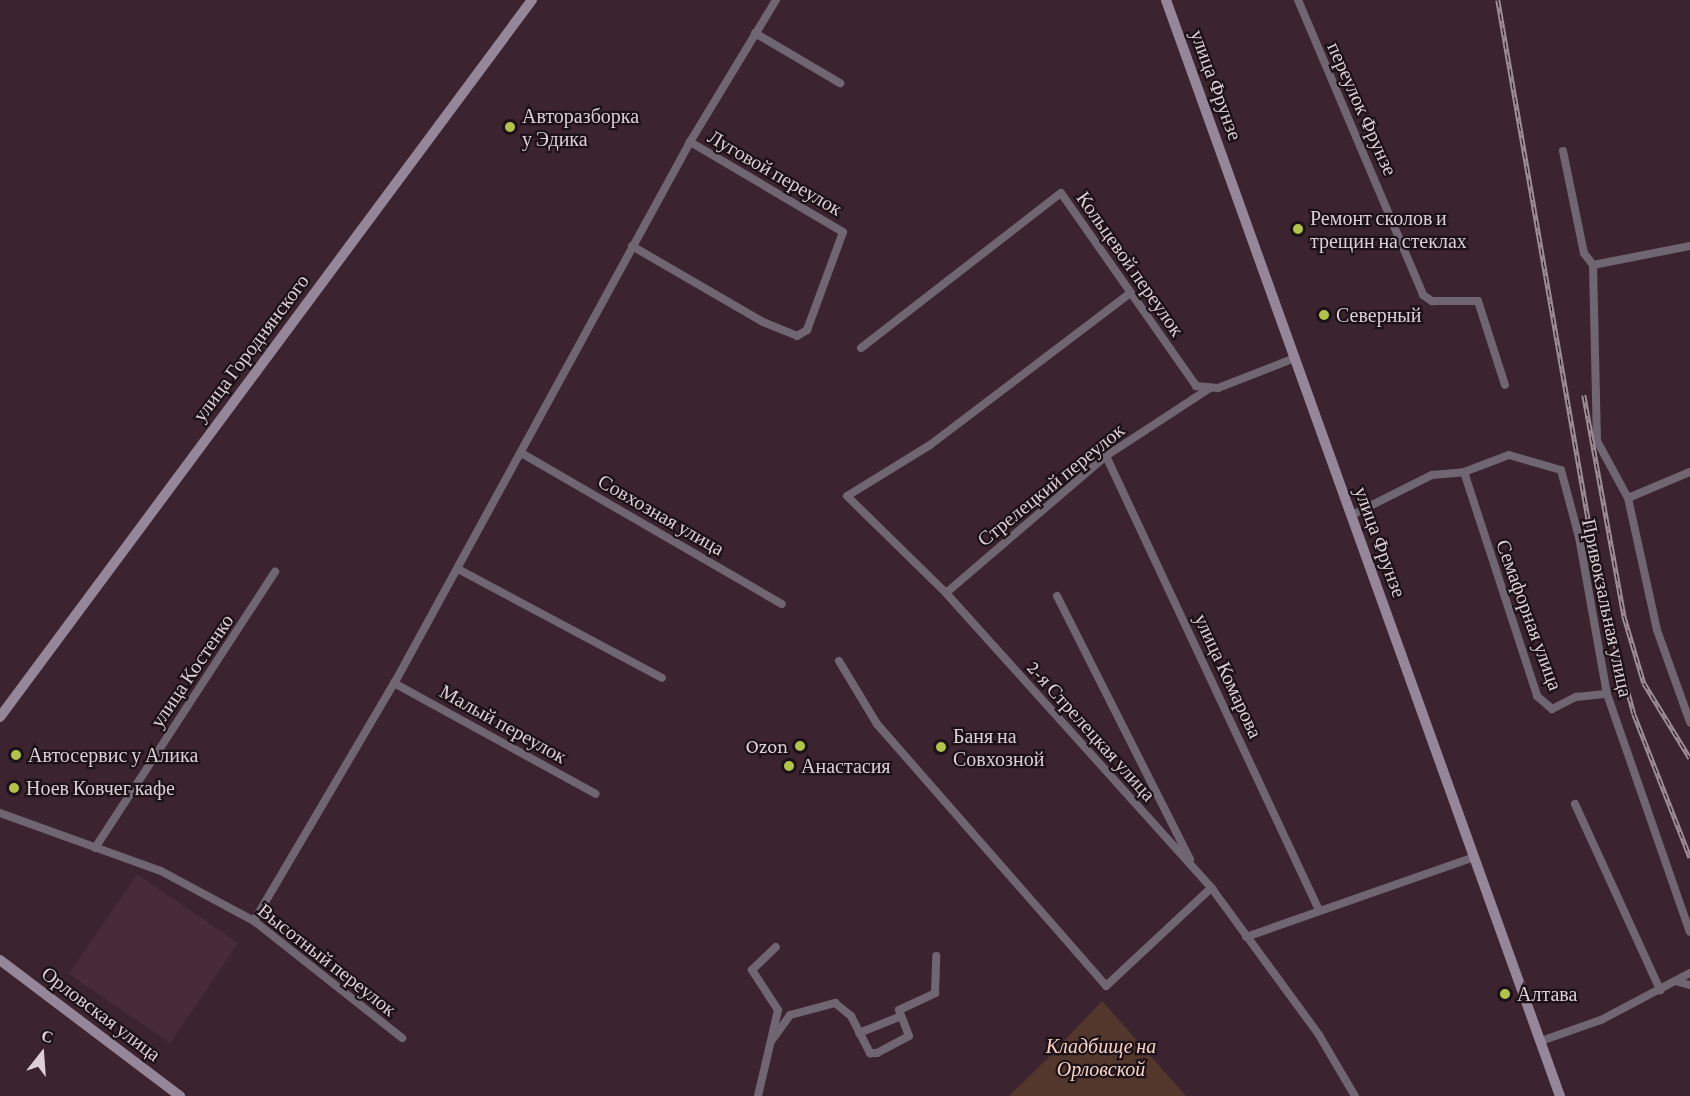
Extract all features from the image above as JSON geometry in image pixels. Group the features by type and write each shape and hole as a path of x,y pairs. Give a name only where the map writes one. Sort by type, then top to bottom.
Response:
{"street":[{"name":"улица Городнянского","path":"0,717 532,0"},
{"path":"254,921 394,683 523,454 632,246 690,142 776,0"},
{"name":"улица Фрунзе","path":"1166,0 1560,1096"},
{"name":"переулок Фрунзе","path":"1298,0 1423,295 1432,300 1478,301 1505,385"},
{"path":"755,33 840,83"},
{"name":"Луговой переулок","path":"632,246 763,322 797,336 807,330 843,232 690,142"},
{"path":"1563,151 1584,254 1593,265 1597,441 1628,498 1658,630 1690,722"},
{"name":"Кольцевой переулок","path":"861,348 1061,194 1193,382 1210,388"},
{"path":"1593,265 1690,246"},
{"name":"2-я Стрелецкая улица","path":"1130,294 930,445 848,496 946,593 1213,890"},
{"path":"1210,388 1295,358"},
{"name":"Стрелецкий переулок","path":"946,593 1106,456 1210,388"},
{"name":"Совхозная улица","path":"523,454 782,604"},
{"name":"Привокзальная улица","path":"1464,472 1509,455 1551,464 1563,473 1579,537 1607,694 1690,932"},
{"name":"улица Комарова","path":"1106,456 1319,910"},
{"path":"1352,515 1432,475 1464,472"},
{"name":"Семафорная улица","path":"1464,472 1537,696 1552,708 1576,697 1607,694"},
{"path":"1628,498 1690,472"},
{"path":"458,569 662,678"},
{"name":"улица Костенко","path":"95,848 275,572"},
{"name":"2-я Стрелецкая улица","path":"1057,596 1175,838 1319,1035 1355,1096"},
{"path":"839,661 877,724 1106,986 1213,890"},
{"name":"Малый переулок","path":"394,683 596,794"},
{"path":"1575,804 1660,990"},
{"name":"Высотный переулок","path":"0,813 160,871 254,921 402,1038"},
{"path":"1246,937 1474,857"},
{"path":"776,947 752,970 778,1010 790,1016"},
{"path":"772,1040 790,1016 838,1004 868,1050 877,1053 909,1036 899,1017 902,1007 934,993 936,956"},
{"name":"Орловская улица","path":"0,960 180,1096"},
{"path":"1541,1041 1660,990 1690,973"},
{"path":"1675,981 1690,985"},
{"path":"758,1096 778,1010"},
{"path":"859,1033 899,1017"}],"shaded area":[{"path":"137,874 238,943 170,1043 69,974"}],"green space":[{"name":"Кладбище на Орловской","path":"1102,1001 1186,1096 1009,1096 1047,1059"}],"railway":[{"path":"1498,0 1600,587 1634,714 1690,857"},
{"path":"1584,395 1624,616 1644,683 1690,758"}],"place":[{"name":"Авторазборка у Эдика","path":"510,127"},
{"name":"Ремонт сколов и трещин на стеклах","path":"1298,229"},
{"name":"Северный","path":"1324,315"},
{"name":"Ozon","path":"800,746"},
{"name":"Баня на Совхозной","path":"941,747"},
{"name":"Автосервис у Алика","path":"16,755"},
{"name":"Анастасия","path":"789,766"},
{"name":"Ноев Ковчег кафе","path":"14,788"},
{"name":"Алтава","path":"1505,994"}]}
